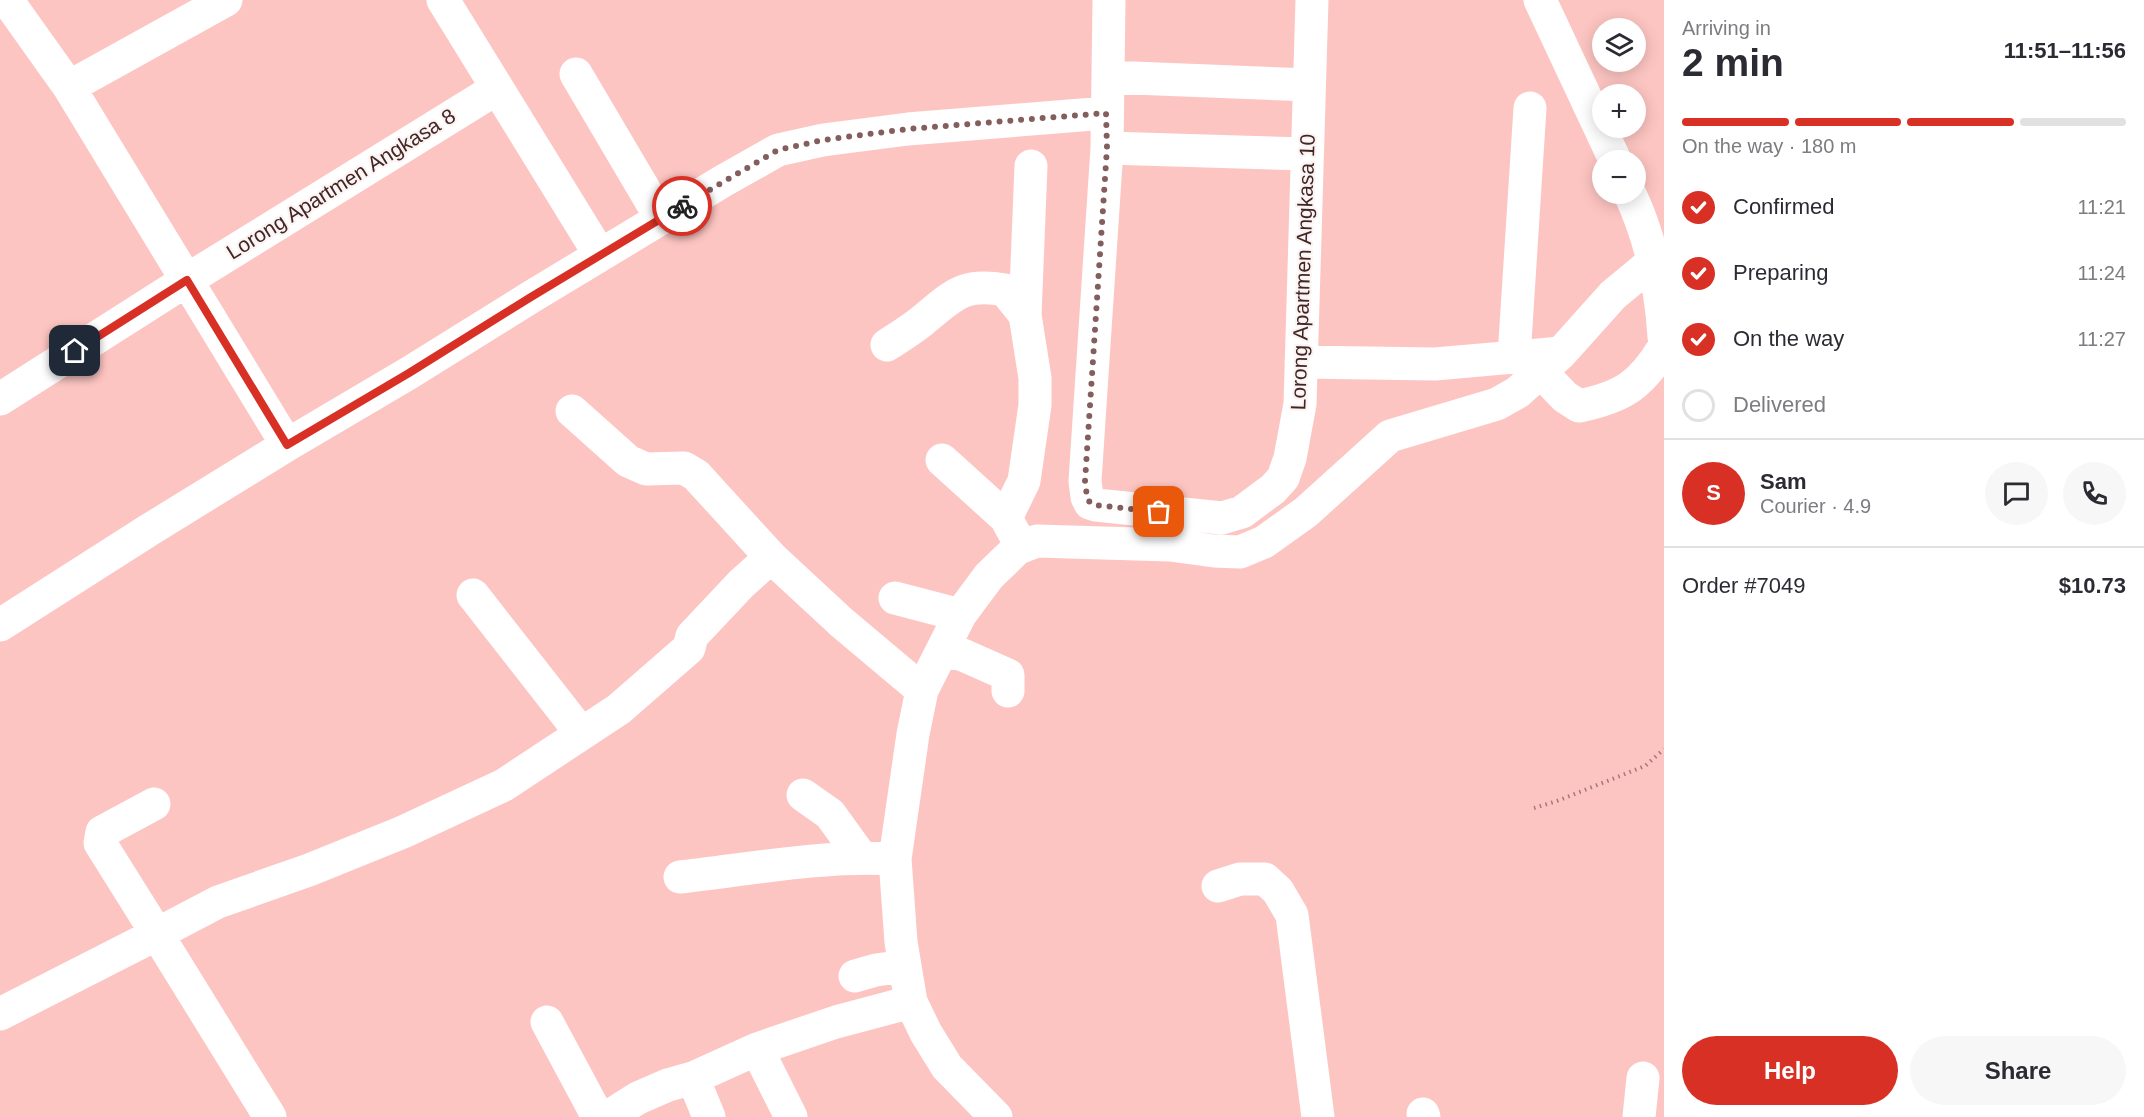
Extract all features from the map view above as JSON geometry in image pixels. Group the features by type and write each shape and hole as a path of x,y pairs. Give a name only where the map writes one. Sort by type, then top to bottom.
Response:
{"street":[{"path":"7,0 69,87 287,445"},
{"path":"69,87 226,0"},
{"path":"443,0 600,255"},
{"name":"Lorong Apartmen Angkasa 10","path":"1109,0 1107,148 1085,481 1087,497 1090,503 1222,518 1242,512 1273,489 1282,478 1290,458 1300,404 1312,0"},
{"path":"1540,0 1610,150"},
{"path":"576,74 662,218"},
{"path":"1108,77 1310,85"},
{"name":"Lorong Apartmen Angkasa 8","path":"0,399 187,280 496,89"},
{"path":"1530,108 1539,360 1565,398 1579,406 1620,394 1639,382 1661,357 1662,308 1659,258 1635,204"},
{"path":"0,625 287,445 778,150 823,140 908,129 1106,113"},
{"path":"1107,148 1307,154"},
{"path":"1006,518 1023,481 1035,405 1035,378 1025,315 1030,166"},
{"path":"996,1117 947,1067 926,1033 911,1002 901,942 895,859 913,734 922,690 960,615 990,576 1018,548 1037,541 1170,545 1240,552 1264,542 1291,524 1390,436 1497,404 1518,392 1539,360 1659,258"},
{"path":"886,345 909,331 942,302 963,291 985,286 1005,290 1025,315"},
{"path":"1301,362 1435,364 1539,360"},
{"path":"572,411 628,461 646,469 684,468 696,475 771,557 840,621 922,690"},
{"path":"942,460 1006,518 1024,546"},
{"path":"0,1014 218,902 309,870 403,832 504,785 619,709 689,648 692,636 741,584 771,557"},
{"path":"473,595 581,733"},
{"path":"895,598 960,615"},
{"path":"944,650 963,655 1008,675 1008,691"},
{"path":"803,795 830,814 861,857"},
{"path":"154,804 102,832 100,843 270,1117"},
{"path":"680,877 861,857 895,859"},
{"path":"1218,886 1240,879 1264,879 1278,891 1292,915 1318,1117"},
{"path":"855,976 905,966"},
{"path":"608,1117 638,1098 668,1084 693,1078 757,1049 836,1022 911,1002"},
{"path":"547,1022 598,1117"},
{"path":"757,1049 791,1117"},
{"path":"693,1078 709,1117"},
{"path":"1639,1117 1643,1078"}],"path":[{"path":"1534,808 1645,766 1664,749"}],"way so far":[{"path":"682,206 778,150 823,140 908,129 1106,113 1107,148 1085,481 1087,497 1090,503 1095,505 1159,512"}],"route":[{"path":"75,351 187,280 287,445 682,206"}]}
